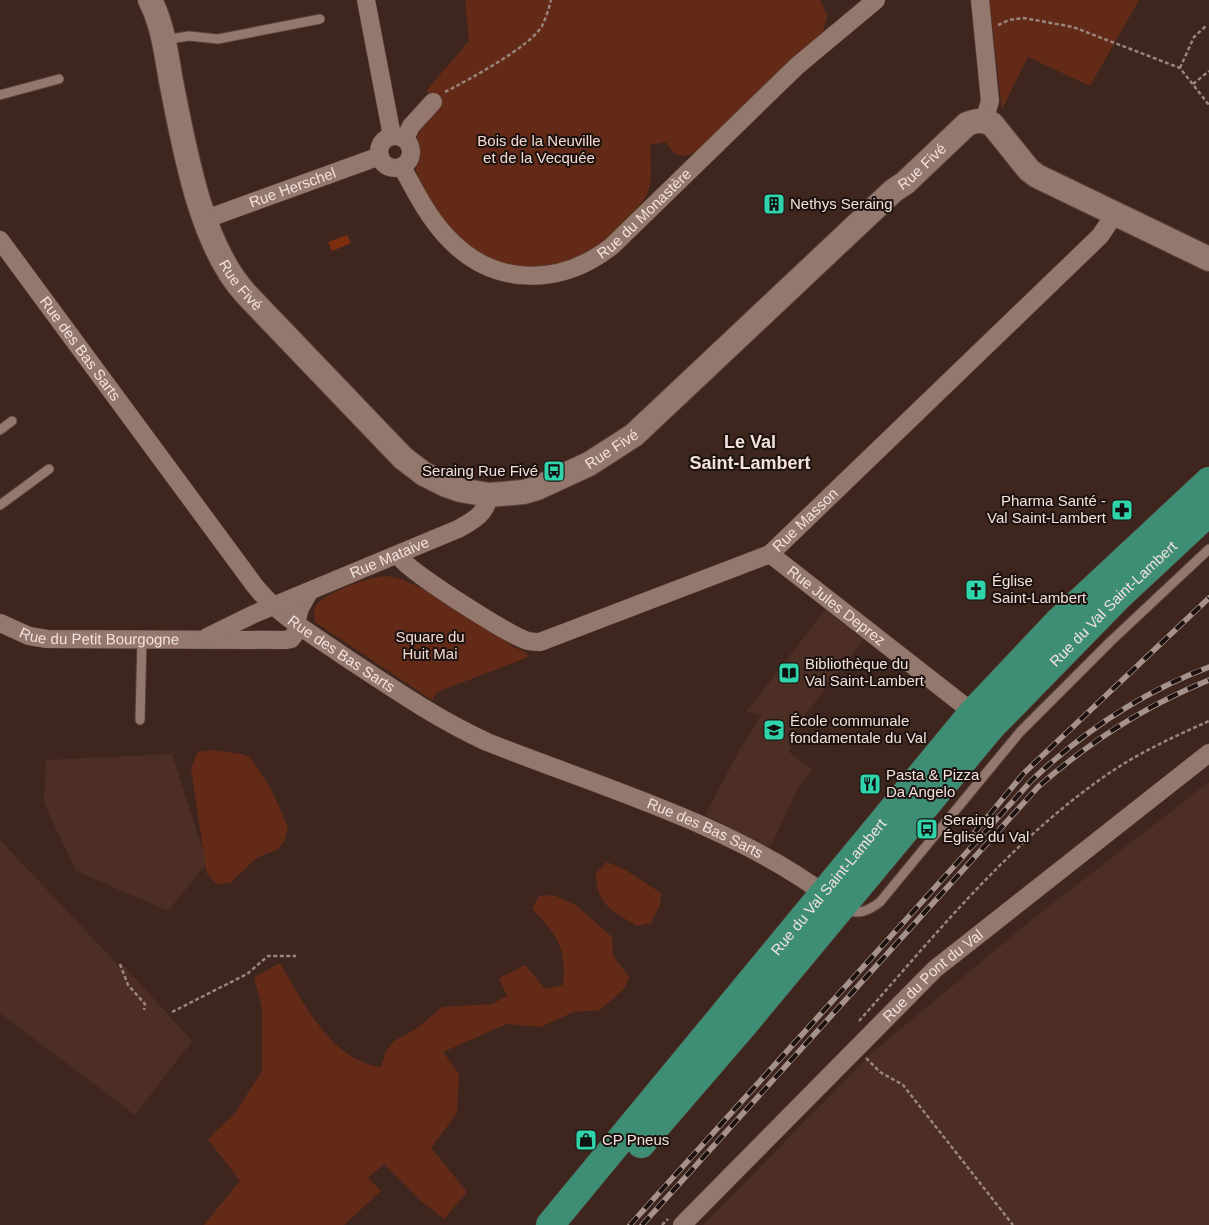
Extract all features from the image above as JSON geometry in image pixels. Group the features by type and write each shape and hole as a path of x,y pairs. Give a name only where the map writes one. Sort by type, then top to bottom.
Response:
{"main road":[{"name":"Rue du Val Saint-Lambert","path":"550,1225 833,900 982,720 1058,622 1209,481"},
{"name":"Rue du Val Saint-Lambert","path":"982,720 1088,626 1209,512"},
{"name":"Rue du Val Saint-Lambert","path":"572,1225 746,1022 833,900"}],"street":[{"name":"Rue Fivé","path":"150,0 156,12 163,40 186,158 222,261 238,285 404,458 424,474 446,485 460,490 489,495 517,493 537,488 622,444 961,129 976,121 984,121"},
{"path":"366,0 399,138 411,152 409,161 402,167 390,167 382,161 380,156 383,141 399,138 433,102"},
{"name":"Rue du Monastère","path":"402,167 434,222 457,247 473,259 492,268 520,275 544,276 567,272 590,261 612,246 797,66 876,0"},
{"path":"980,0 990,101 984,121 998,130 1029,170 1037,176 1209,258"},
{"name":"Rue Herschel","path":"206,219 380,156"},
{"name":"Rue Masson","path":"398,554 411,569 501,626 527,641 540,642 770,554 1100,236 1115,214"},
{"name":"Rue des Bas Sarts","path":"0,240 255,586 296,623 454,727 487,742 722,834 809,881 833,900"},
{"name":"Rue Mataive","path":"276,606 471,522 487,506 489,495"},
{"name":"Rue Jules Deprez","path":"770,554 982,720"},
{"path":"296,623 300,608 309,592"},
{"name":"Rue du Petit Bourgogne","path":"202,639 276,606"},
{"name":"Rue du Petit Bourgogne","path":"0,623 28,636 47,639 285,640 294,636 296,623"},
{"name":"Rue du Pont du Val","path":"682,1225 935,969 1209,753"}],"lane":[{"path":"163,40 189,36 218,39 320,19"},
{"path":"0,95 59,79"},
{"path":"0,430 12,421"},
{"path":"0,505 49,469"},
{"path":"833,900 854,912 862,912 880,902 1020,732 1104,648 1209,549"},
{"path":"140,720 142,639"}],"path":[{"path":"433,102 441,94 487,69 528,40 541,27 551,0"},
{"path":"984,38 996,26 1009,20 1024,18 1073,27 1180,68 1209,104"},
{"path":"1180,68 1194,37 1206,26"},
{"path":"1193,84 1209,71"},
{"path":"1013,1225 903,1085 880,1072 849,1041 848,1034 962,904 1008,857 1054,816 1105,776 1161,743 1209,721"},
{"path":"172,1012 247,974 268,956 296,956"},
{"path":"120,964 128,985 145,1004 144,1010"}],"shaded area":[{"path":"347,235 351,243 332,251 328,242"},
{"name":"École communale fondamentale du Val","path":"825,610 864,640 797,725 789,752 812,769 800,785 770,847 705,815 740,749 761,715 746,712"},
{"path":"172,754 207,863 168,911 76,871 44,803 46,760"},
{"path":"1209,782 1209,1225 703,1225 873,1052 1034,918"},
{"path":"0,840 118,965 123,965 192,1041 135,1115 0,1013"}],"green space":[{"name":"Bois de la Neuville et de la Vecquée","path":"465,0 820,0 827,16 823,32 697,152 685,156 675,154 665,142 650,145 651,175 647,194 636,209 603,241 591,250 563,263 532,269 495,263 458,241 442,222 426,193 414,164 414,148 418,135 426,119 440,101 426,91 469,41"},
{"path":"989,0 1139,0 1090,86 1028,57 1002,109"},
{"name":"Square du Huit Mai","path":"386,576 401,579 434,595 516,648 526,652 528,657 437,692 432,700 315,622 314,609 326,597 346,587 369,579"},
{"path":"212,750 242,754 250,757 271,789 288,827 284,842 277,850 258,857 230,883 217,884 207,874 191,769 198,752"},
{"path":"607,862 624,869 661,893 660,905 651,923 637,926 613,911 602,900 596,873"},
{"path":"554,895 577,906 612,937 613,956 629,977 624,989 600,1010 573,1012 541,1027 507,1024 443,1052 459,1074 457,1113 431,1148 467,1192 444,1219 422,1202 384,1164 368,1178 381,1191 344,1225 204,1225 240,1181 208,1139 235,1113 262,1071 262,1008 254,977 280,963 309,1012 333,1042 363,1062 381,1067 386,1051 394,1041 414,1030 443,1007 492,1004 507,996 499,978 525,965 545,989 563,985 562,951 554,934 532,909 539,896"}],"railway":[{"path":"975,832 1024,773 1209,598"},
{"path":"630,1225 1032,780 1072,745 1115,714 1160,688 1209,667"},
{"path":"642,1225 1038,787 1058,770 1119,726 1163,701 1209,680"}],"place":[{"name":"Nethys Seraing","path":"774,204"},
{"name":"Seraing Rue Fivé","path":"554,471"},
{"name":"Pharma Santé - Val Saint-Lambert","path":"1122,510"},
{"name":"Église Saint-Lambert","path":"976,590"},
{"name":"Bibliothèque du Val Saint-Lambert","path":"789,673"},
{"name":"École communale fondamentale du Val","path":"774,730"},
{"name":"Pasta & Pizza Da Angelo","path":"870,784"},
{"name":"Seraing Église du Val","path":"927,829"},
{"name":"CP Pneus","path":"586,1140"}],"district":[{"name":"Le Val Saint-Lambert","path":"750,452"}]}
